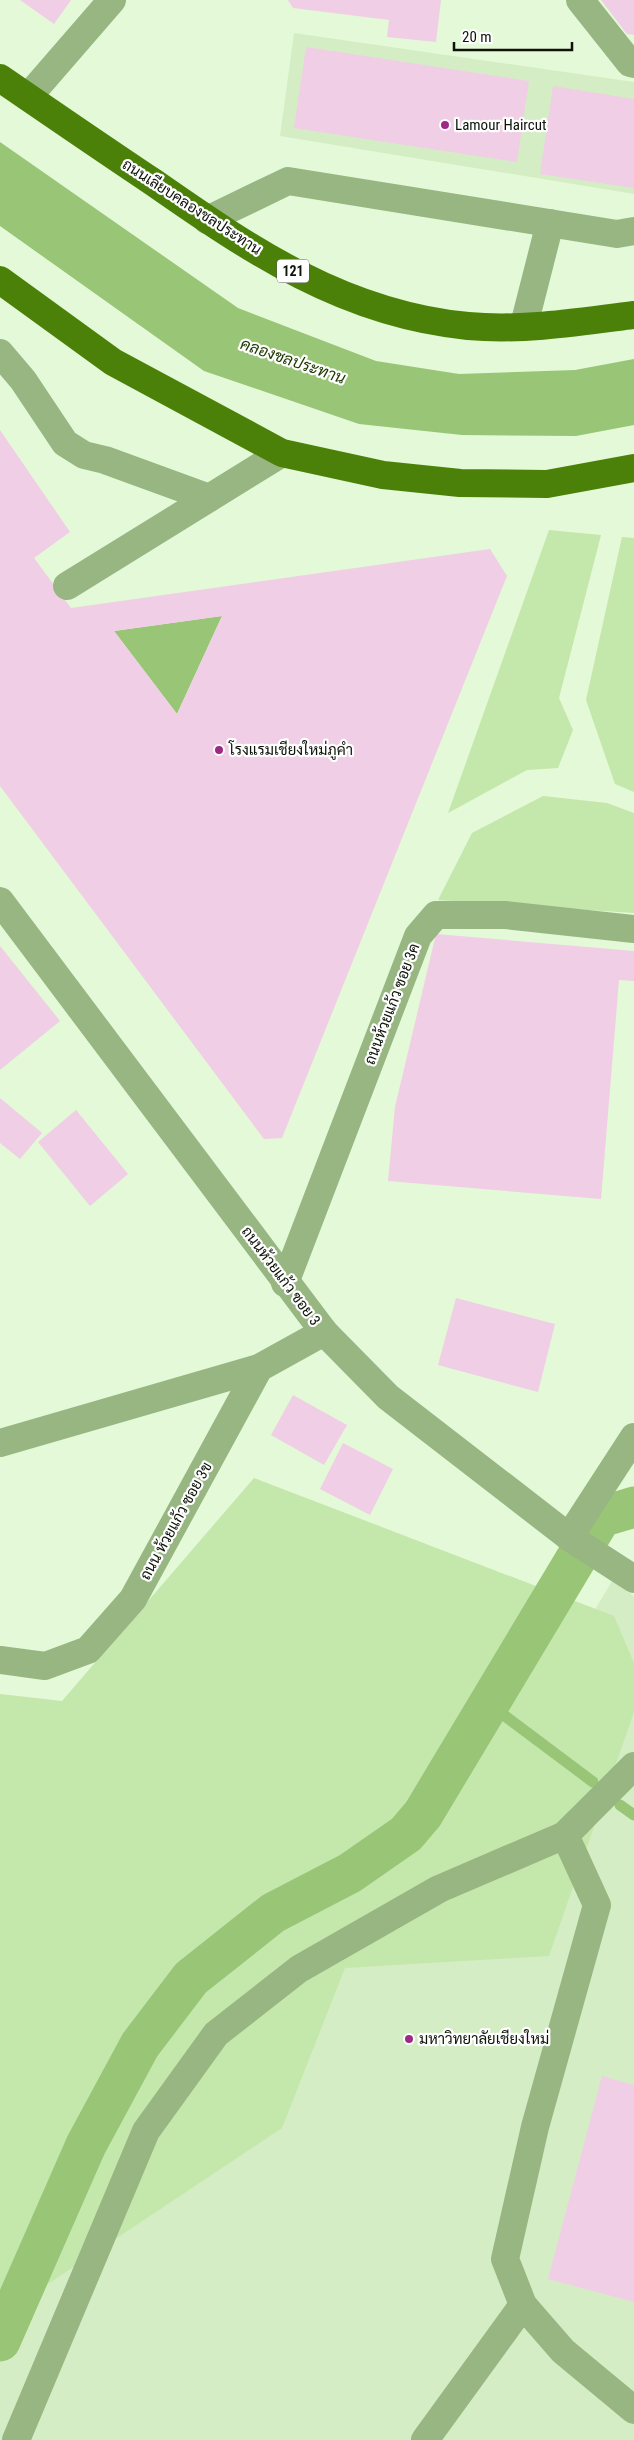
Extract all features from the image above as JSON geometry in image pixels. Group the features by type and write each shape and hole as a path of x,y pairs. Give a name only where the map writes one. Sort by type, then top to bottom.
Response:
{"main road":[{"name":"ถนนเลียบคลองชลประทาน","path":"0,78 240,242 324,288 394,313 469,326 554,325 634,315"},
{"path":"0,280 112,362 282,453 383,475 460,483 547,484 634,468"}],"street":[{"path":"28,97 112,0"},
{"path":"580,0 630,63 634,64"},
{"path":"207,220 288,181 617,234 634,231"},
{"path":"524,325 550,224"},
{"path":"0,353 23,380 66,443 84,455 105,460 208,498"},
{"path":"67,586 282,453"},
{"name":"ถนนห้วยแก้ว ซอย 3","path":"0,901 285,1283 324,1332 388,1396 569,1537 634,1579"},
{"name":"ถนนห้วยแก้ว ซอย 3ค","path":"285,1283 418,936 436,915 505,915 634,929"},
{"path":"0,1443 259,1368 324,1332"},
{"name":"ถนน ห้วยแก้ว ซอย 3ข","path":"0,1660 45,1666 88,1650 133,1599 259,1368"},
{"path":"569,1537 634,1437"},
{"path":"16,2440 146,2131 216,2034 299,1969 439,1889 565,1836 634,1766"},
{"path":"565,1836 597,1905 536,2127 505,2260 523,2306 563,2351 634,2410"},
{"path":"425,2440 523,2306"}],"shaded area":[{"path":"294,33 634,82 634,194 280,136"},
{"path":"549,530 601,535 559,698 573,730 558,768 527,770 448,813"},
{"path":"622,537 634,538 634,792 615,784 586,700"},
{"path":"543,796 607,803 634,813 634,913 438,900 472,833"},
{"path":"254,1478 614,1616 634,1663 634,1712 549,1956 345,1968 282,2128 0,2316 0,1694 62,1701"},
{"name":"มหาวิทยาลัยเชียงใหม่","path":"612,1581 634,1596 634,2440 0,2440 0,2326 31,2240 442,1864"}],"water":[{"name":"คลองชลประทาน","path":"0,142 238,308 376,361 459,374 575,370 634,359 634,425 576,436 462,435 359,424 204,371 0,226"},
{"path":"222,616 177,714 114,631"}],"building":[{"path":"20,0 71,0 54,24"},
{"path":"288,0 441,0 436,42 387,37 389,20 293,8"},
{"path":"601,0 634,0 634,35 627,34"},
{"path":"306,47 529,81 517,162 294,128"},
{"path":"553,86 634,99 634,188 540,174"},
{"name":"โรงแรมเชียงใหม่ภูคำ","path":"0,430 70,532 34,558 71,608 490,549 507,576 282,1138 264,1139 0,786","holes":["222,616 177,714 114,631"]},
{"path":"436,934 634,951 634,981 619,980 601,1199 388,1181 395,1107"},
{"path":"0,946 60,1021 0,1070"},
{"path":"0,1098 42,1133 20,1159 0,1143"},
{"path":"76,1110 128,1174 90,1206 38,1142"},
{"path":"456,1298 555,1324 538,1392 438,1365"},
{"path":"293,1395 347,1425 324,1465 271,1435"},
{"path":"343,1443 393,1469 370,1515 320,1489"},
{"path":"602,2076 634,2085 634,2302 548,2279"}],"waterway":[{"path":"0,2341 86,2145 140,2045 191,1978 273,1913 350,1873 406,1834 423,1814 601,1517 634,1507"},
{"path":"489,1704 593,1782"},
{"path":"620,1805 634,1815"}],"place":[{"name":"Lamour Haircut","path":"445,125"},
{"name":"โรงแรมเชียงใหม่ภูคำ","path":"219,750"},
{"name":"มหาวิทยาลัยเชียงใหม่","path":"409,2039"}]}
